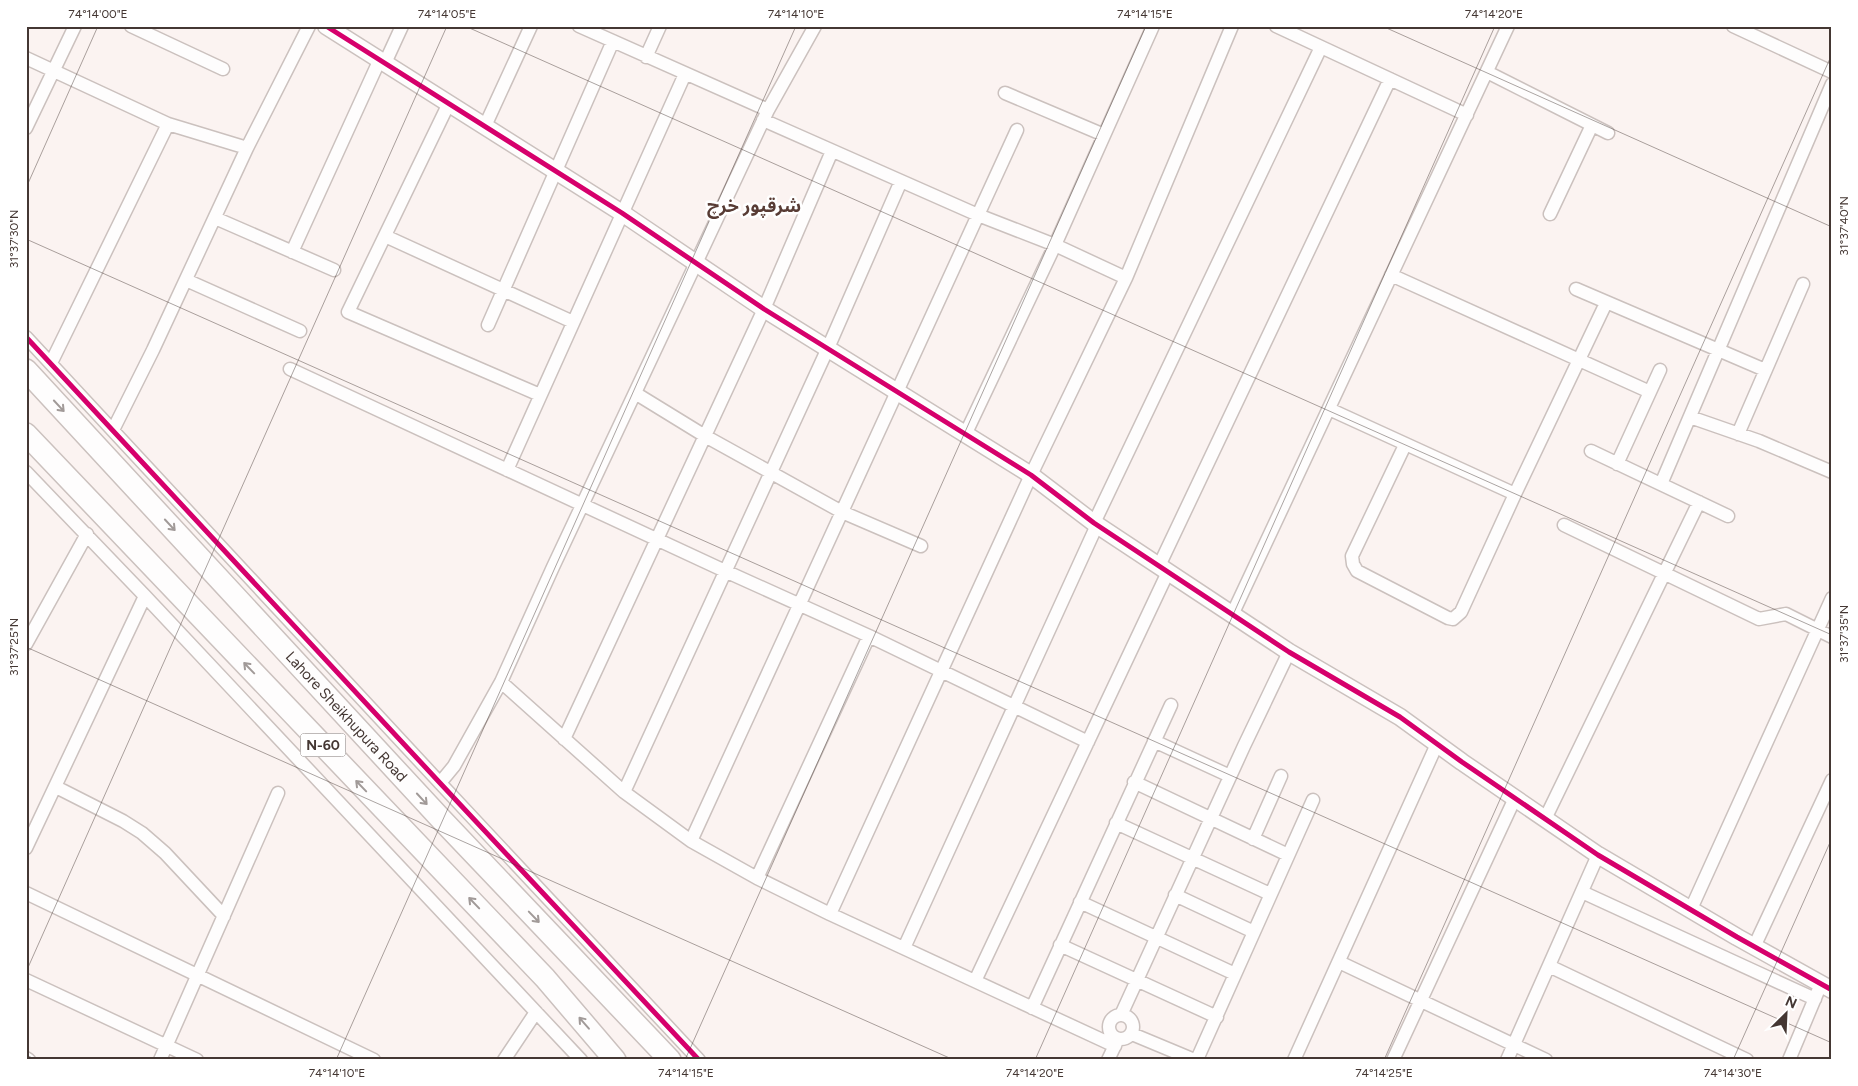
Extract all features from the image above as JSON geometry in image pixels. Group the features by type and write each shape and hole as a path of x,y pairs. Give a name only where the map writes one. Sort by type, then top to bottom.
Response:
{"highway":[{"name":"Lahore Sheikhupura Road","path":"26,370 441,819 670,1060"},
{"name":"N-60","path":"26,434 545,978 615,1060"}],"street":[{"path":"26,128 75,26"},
{"path":"131,26 223,69"},
{"path":"113,430 186,280 247,148 309,26"},
{"path":"326,26 622,213 764,309 1031,475 1096,524 1289,652 1400,717 1598,855 1754,946 1822,991"},
{"path":"292,252 382,61 402,26"},
{"path":"485,126 531,26"},
{"path":"579,26 685,74 832,150 1126,278"},
{"path":"646,57 660,26"},
{"path":"440,783 454,766 501,682 634,393 766,115 815,26"},
{"path":"966,435 1055,246 1153,26"},
{"path":"830,914 1031,475 1126,278 1232,26"},
{"path":"1276,26 1467,115"},
{"path":"1232,615 1508,26"},
{"path":"1733,26 1832,72"},
{"path":"488,325 612,41"},
{"path":"904,948 1096,524 1321,47"},
{"path":"26,58 168,124 247,148"},
{"path":"1487,72 1608,133"},
{"path":"507,470 685,74"},
{"path":"975,981 1088,742 1164,569 1390,79"},
{"path":"1661,484 1832,84"},
{"path":"1005,93 1104,135"},
{"path":"449,103 348,312 540,395"},
{"path":"51,363 168,124"},
{"path":"1550,214 1592,125"},
{"path":"692,841 1017,130"},
{"path":"564,739 764,309 832,150"},
{"path":"624,792 828,348 901,181"},
{"path":"215,218 334,270"},
{"path":"385,236 573,322"},
{"path":"1392,275 1650,392"},
{"path":"186,280 300,331"},
{"path":"1738,434 1803,284"},
{"path":"1576,289 1765,370"},
{"path":"1405,445 1352,556 1352,564 1357,572 1448,618 1457,617 1606,303"},
{"path":"26,337 699,1060"},
{"path":"290,369 869,636 1088,742"},
{"path":"1617,464 1660,370"},
{"path":"634,393 705,436 842,512 921,546"},
{"path":"1329,409 1515,494"},
{"path":"1690,417 1832,472"},
{"path":"1590,452 1728,516"},
{"path":"26,472 581,1060"},
{"path":"1545,819 1698,502"},
{"path":"1564,525 1759,620 1786,614 1832,637"},
{"path":"26,644 86,534"},
{"path":"26,848 31,829 56,787 145,596"},
{"path":"1691,908 1832,598"},
{"path":"757,878 869,636"},
{"path":"1121,1015 1210,819 1289,652"},
{"path":"501,682 624,792 692,841 757,878 830,914 1032,1008 1116,1042 1132,1034 1133,1028 1130,1019 1121,1015 1115,1016 1108,1023 1110,1033 1116,1042"},
{"path":"1032,1008 1134,782 1171,705"},
{"path":"1154,741 1230,776"},
{"path":"1294,1060 1437,744"},
{"path":"1253,838 1281,776"},
{"path":"1754,946 1832,780"},
{"path":"1134,782 1288,855"},
{"path":"56,787 123,821 142,833 165,853 224,916"},
{"path":"160,1060 278,793"},
{"path":"1393,1060 1515,798"},
{"path":"1132,1034 1196,1059 1217,1017 1313,800"},
{"path":"1116,823 1270,894"},
{"path":"1507,1060 1598,855"},
{"path":"1582,892 1822,991"},
{"path":"26,893 374,1060"},
{"path":"1175,895 1254,932"},
{"path":"1080,902 1235,974"},
{"path":"1060,945 1217,1017"},
{"path":"1339,962 1421,999 1546,1060"},
{"path":"1549,966 1748,1060"},
{"path":"26,980 197,1060"},
{"path":"1788,1060 1822,991"},
{"path":"504,1060 536,1012"},
{"path":"1108,1060 1116,1042"}],"cycle path":[{"path":"326,26 622,213 764,309 1031,475 1094,523 1289,652 1400,717 1598,855 1737,937 1832,990"},
{"path":"26,337 699,1060"}],"district":[{"name":"شرقپور خرچ","path":"754,206"}]}
